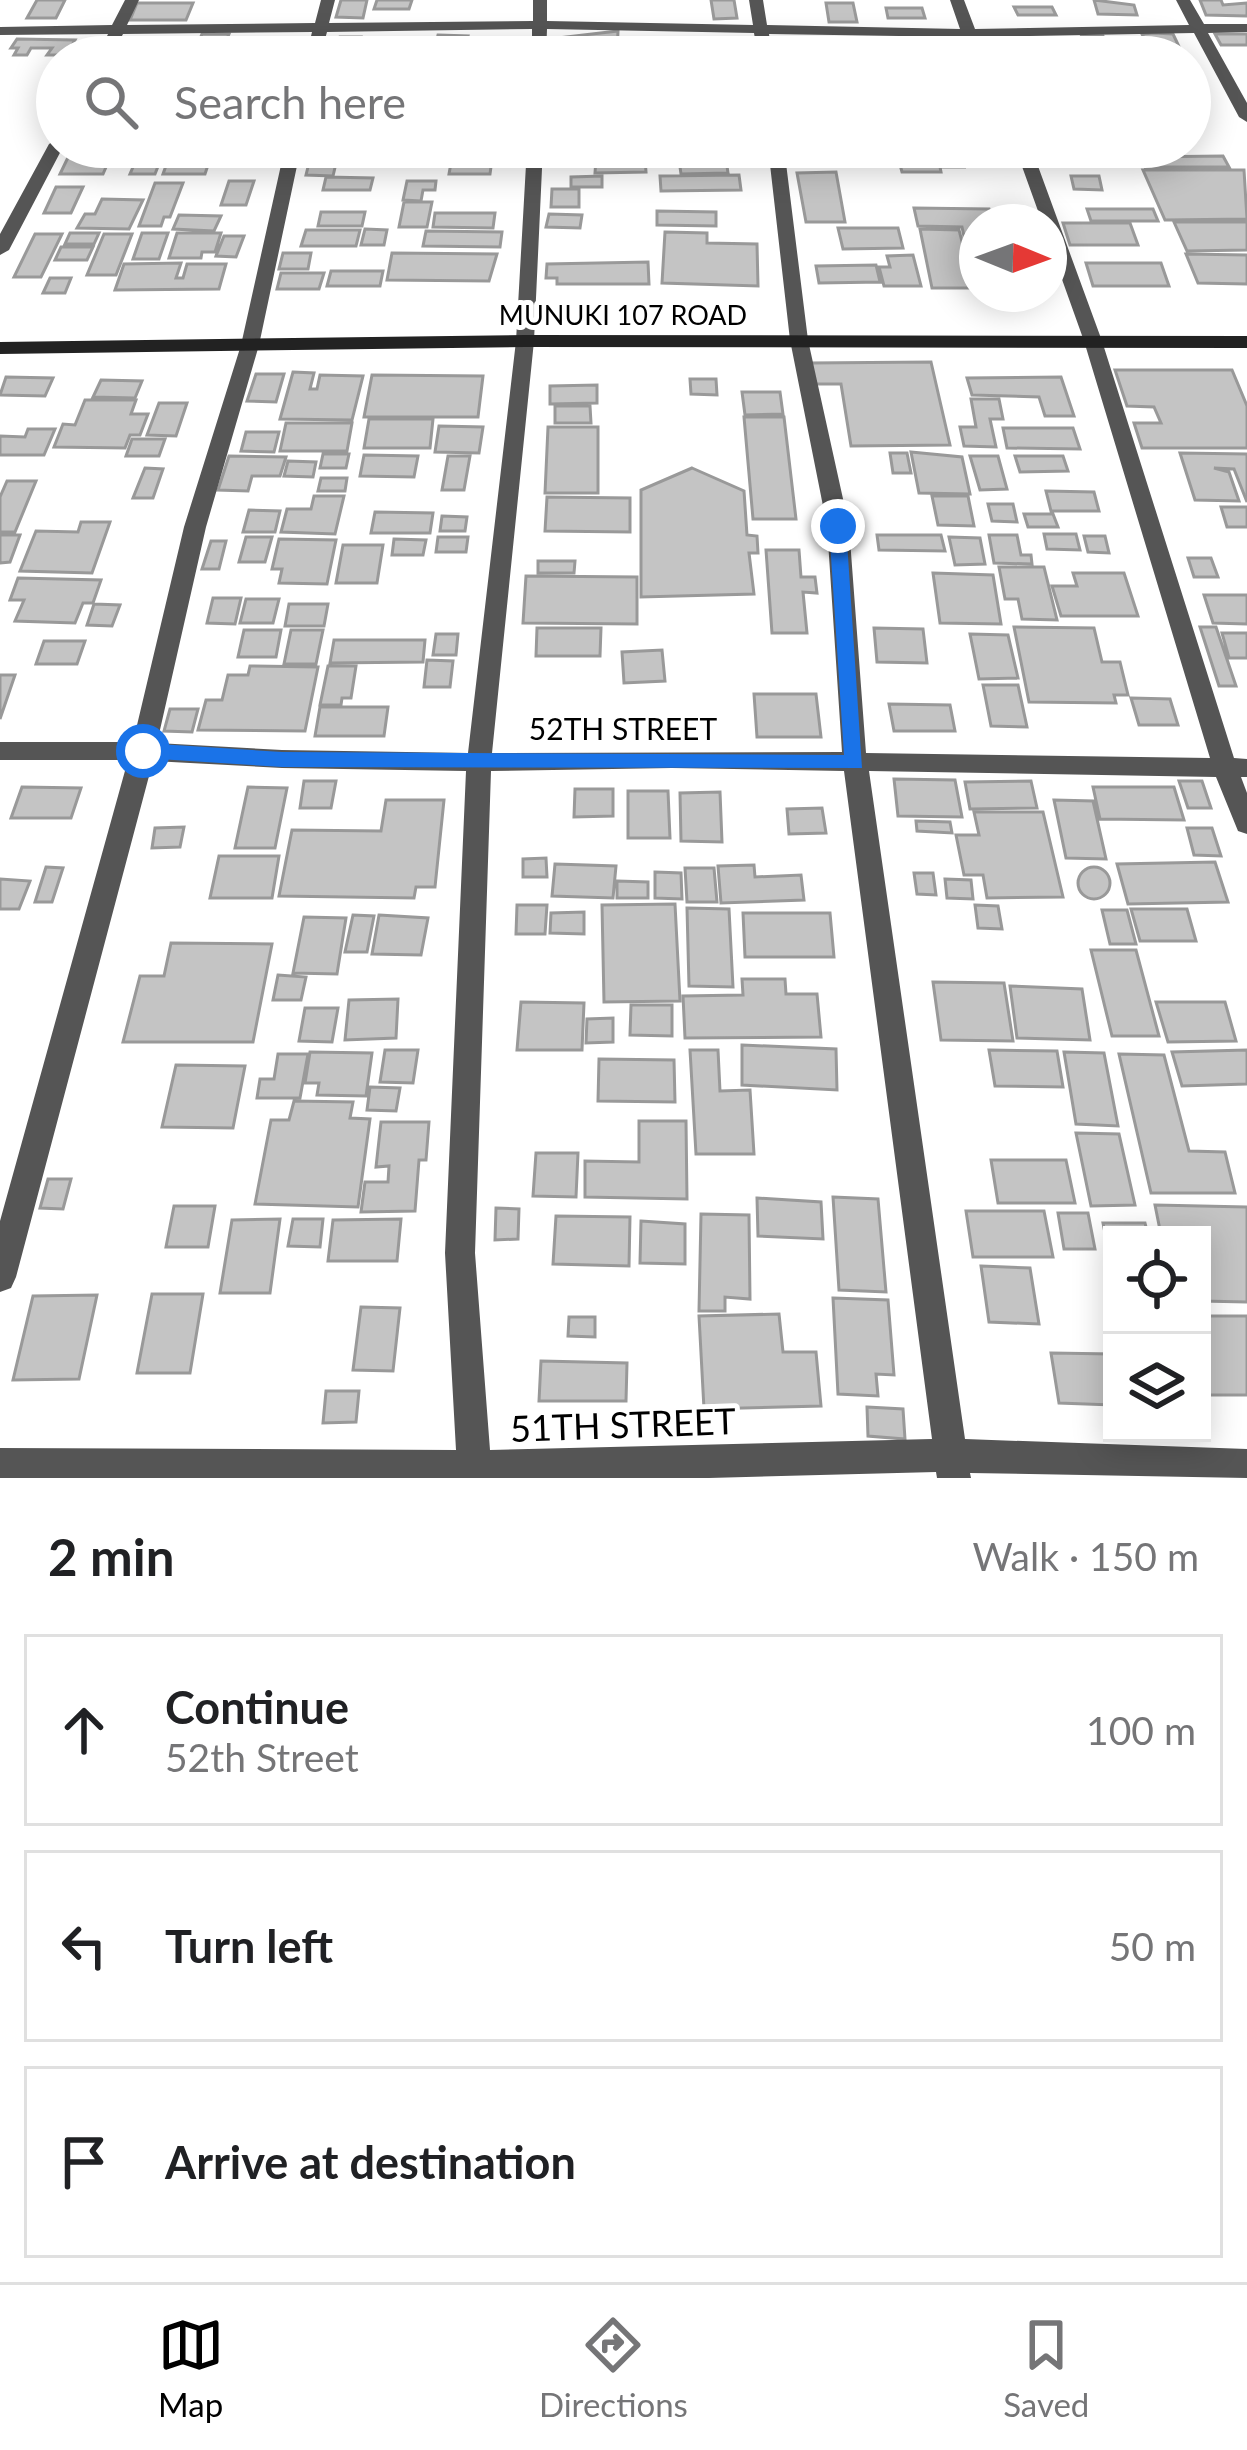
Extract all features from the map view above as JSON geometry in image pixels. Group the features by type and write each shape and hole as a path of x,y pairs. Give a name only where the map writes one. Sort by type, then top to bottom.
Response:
{"main road":[{"name":"MUNUKI 107 ROAD","path":"0,348 525,341 1247,342"}],"street":[{"path":"115,36 132,0"},
{"path":"318,36 328,0"},
{"path":"539,0 540,36"},
{"path":"756,0 762,36"},
{"path":"957,0 968,36"},
{"path":"1183,0 1203,36"},
{"path":"0,31 541,25 966,33 1247,28"},
{"path":"1211,50 1247,117"},
{"path":"0,250 44,168"},
{"path":"0,1277 143,751 195,527 250,345 288,168"},
{"path":"475,1473 460,1253 479,763 525,341 534,168"},
{"path":"779,168 799,340 838,526 855,763 953,1467"},
{"path":"1031,168 1094,341 1236,768 1247,824"},
{"name":"52TH STREET","path":"0,751 479,763 672,759 1236,768"},
{"name":"51TH STREET","path":"0,1465 475,1473 1247,1466"}],"building":[{"path":"37,0 65,0 56,18 27,18"},
{"path":"341,0 367,0 363,18 336,17"},
{"path":"377,0 412,0 409,9 374,9"},
{"path":"711,0 734,0 737,18 714,19"},
{"path":"1094,0 1134,5 1137,15 1098,14"},
{"path":"1200,0 1247,3 1247,16 1206,15"},
{"path":"137,3 193,3 186,20 130,20"},
{"path":"826,3 853,3 857,22 829,22"},
{"path":"1014,7 1052,7 1056,15 1018,15"},
{"path":"886,8 922,8 925,18 888,18"},
{"path":"618,31 618,36 574,36"},
{"path":"1215,34 1247,34 1247,45 1221,45"},
{"path":"17,39 36,39 36,48 27,55 14,55 18,48 11,48"},
{"path":"1211,156 1223,156 1229,167 1211,167"},
{"path":"63,168 106,168 103,174 60,174"},
{"path":"133,168 157,168 155,174 130,174"},
{"path":"165,168 207,168 205,174 163,174"},
{"path":"308,168 335,168 333,176 306,175"},
{"path":"450,168 491,168 490,174 449,174"},
{"path":"595,168 646,168 646,172 595,173"},
{"path":"680,168 727,168 728,173 681,174"},
{"path":"901,168 940,168 941,172 902,172"},
{"path":"1143,170 1244,170 1247,219 1165,220"},
{"path":"836,172 845,222 806,222 797,173"},
{"path":"739,175 741,190 661,191 660,176"},
{"path":"602,176 602,187 571,187 571,177"},
{"path":"1071,176 1099,176 1102,190 1074,189"},
{"path":"326,177 373,178 370,190 323,190"},
{"path":"229,181 254,181 246,205 221,205"},
{"path":"407,181 436,181 435,190 423,190 421,201 403,200"},
{"path":"155,183 183,183 170,217 164,217 161,226 139,226"},
{"path":"56,187 83,187 71,213 44,213"},
{"path":"552,189 579,189 579,207 551,207"},
{"path":"102,199 143,200 129,229 77,228 85,214 95,214"},
{"path":"404,202 432,202 427,227 399,227"},
{"path":"914,208 959,209 959,227 918,226"},
{"path":"1087,209 1153,209 1158,221 1091,221"},
{"path":"657,211 716,212 716,226 657,225"},
{"path":"321,212 365,212 362,226 318,226"},
{"path":"435,213 495,213 493,228 433,227"},
{"path":"549,214 582,215 580,228 546,227"},
{"path":"179,215 221,216 214,231 173,229"},
{"path":"1174,222 1247,222 1247,250 1187,251"},
{"path":"1067,223 1130,223 1138,245 1070,245"},
{"path":"838,228 898,228 903,248 843,249"},
{"path":"365,229 387,230 384,245 361,245"},
{"path":"920,229 959,230 959,288 932,288"},
{"path":"306,230 360,230 356,246 301,246"},
{"path":"426,231 502,232 500,247 423,246"},
{"path":"665,232 707,233 707,243 757,244 758,286 662,283"},
{"path":"70,233 99,233 94,244 65,244"},
{"path":"142,233 168,233 159,259 133,259"},
{"path":"177,233 221,233 215,252 202,252 201,258 169,258"},
{"path":"35,234 62,234 41,277 14,277"},
{"path":"104,234 132,234 116,275 87,275"},
{"path":"224,236 244,236 236,257 216,256"},
{"path":"61,247 93,247 87,260 55,260"},
{"path":"283,253 311,253 308,269 279,269"},
{"path":"392,253 497,254 489,281 387,280"},
{"path":"1186,254 1247,255 1247,284 1198,283"},
{"path":"913,255 921,286 884,286 879,267 890,267 887,256"},
{"path":"648,262 649,284 557,284 557,278 546,278 547,264"},
{"path":"181,263 176,278 183,278 187,264 226,264 219,289 115,290 124,264"},
{"path":"1086,263 1161,263 1169,286 1093,286"},
{"path":"876,265 880,282 819,283 816,266"},
{"path":"331,271 383,271 380,286 327,286"},
{"path":"281,273 324,273 319,289 277,289"},
{"path":"50,278 71,278 65,293 43,293"},
{"path":"931,362 950,445 851,446 841,384 813,384 810,363"},
{"path":"1115,370 1232,370 1247,406 1247,448 1142,448 1134,423 1161,423 1154,407 1127,406"},
{"path":"293,372 314,373 310,389 317,389 320,375 363,376 352,420 280,419"},
{"path":"256,374 284,374 276,402 247,401"},
{"path":"372,375 483,376 478,417 364,417"},
{"path":"6,377 53,378 45,396 0,395"},
{"path":"1061,377 1074,416 1045,416 1039,397 972,395 967,378"},
{"path":"690,379 716,379 717,395 691,394"},
{"path":"101,380 142,381 135,398 93,397"},
{"path":"597,385 597,403 550,404 550,386"},
{"path":"742,392 780,392 783,414 745,415"},
{"path":"971,399 999,399 1003,419 990,419 996,447 964,446 960,427 976,427"},
{"path":"85,400 136,400 131,414 148,414 140,435 130,435 125,448 54,447 63,424 75,425"},
{"path":"159,403 187,403 176,436 147,435"},
{"path":"555,406 590,406 591,423 555,423"},
{"path":"744,417 784,417 796,519 753,519"},
{"path":"369,419 433,419 430,448 364,448"},
{"path":"286,423 352,423 347,451 280,451"},
{"path":"439,426 483,427 479,453 435,452"},
{"path":"548,427 598,427 598,493 545,493"},
{"path":"1003,428 1073,428 1080,449 1007,448"},
{"path":"28,429 55,429 44,455 0,455 0,436 25,437"},
{"path":"246,432 279,432 274,452 241,451"},
{"path":"132,439 165,439 159,456 126,456"},
{"path":"911,452 962,457 970,494 919,493"},
{"path":"890,453 907,453 911,473 893,473"},
{"path":"1180,453 1247,454 1247,502 1234,469 1214,468 1229,472 1239,501 1195,500"},
{"path":"323,454 349,454 346,468 320,468"},
{"path":"364,455 418,456 414,477 360,476"},
{"path":"229,456 286,457 280,476 252,476 248,491 218,490"},
{"path":"448,456 470,456 464,490 442,490"},
{"path":"970,456 998,456 1007,489 980,490"},
{"path":"1015,456 1063,456 1068,471 1020,472"},
{"path":"288,461 316,462 313,477 284,476"},
{"path":"145,468 163,469 153,498 133,498"},
{"path":"692,468 744,491 747,535 757,536 758,553 749,553 754,594 641,597 641,490"},
{"path":"321,478 347,478 345,491 318,491"},
{"path":"7,481 36,481 15,532 0,532 0,497"},
{"path":"1046,491 1094,492 1099,511 1051,511"},
{"path":"314,496 344,496 335,534 281,532 287,509 311,509"},
{"path":"932,496 968,496 974,526 938,525"},
{"path":"547,497 630,498 630,532 545,531"},
{"path":"988,504 1013,504 1017,522 992,521"},
{"path":"1221,507 1247,507 1247,527 1227,527"},
{"path":"249,510 280,511 275,532 243,532"},
{"path":"375,512 433,513 430,533 371,533"},
{"path":"1024,514 1053,514 1058,527 1028,527"},
{"path":"442,516 467,517 465,531 440,531"},
{"path":"81,522 110,522 92,573 20,571 36,531 78,532"},
{"path":"1044,534 1076,534 1080,550 1047,549"},
{"path":"0,535 20,535 10,562 0,563"},
{"path":"877,535 941,535 945,551 879,550"},
{"path":"989,535 1017,535 1021,555 1031,555 1032,564 994,563"},
{"path":"1084,536 1105,536 1109,553 1088,552"},
{"path":"246,537 272,537 265,562 239,562"},
{"path":"438,537 468,537 466,552 436,552"},
{"path":"949,537 980,538 985,564 955,565"},
{"path":"279,539 336,540 327,584 279,583 282,569 272,569"},
{"path":"394,539 426,540 423,555 392,555"},
{"path":"211,541 226,541 219,569 202,569"},
{"path":"343,545 383,545 377,583 336,583"},
{"path":"766,550 799,550 801,577 815,577 817,593 803,592 807,633 772,633"},
{"path":"1188,558 1211,558 1218,577 1194,577"},
{"path":"538,561 575,561 574,573 538,573"},
{"path":"999,567 1044,567 1057,620 1022,619 1018,599 1005,599"},
{"path":"933,573 993,575 1001,624 940,623"},
{"path":"1073,573 1124,573 1138,616 1061,616 1052,586 1077,586"},
{"path":"526,576 637,577 637,624 523,623"},
{"path":"18,578 101,580 93,603 83,603 75,623 15,621 24,600 10,600"},
{"path":"1204,595 1247,595 1247,624 1213,623"},
{"path":"213,598 241,598 235,624 207,623"},
{"path":"246,599 279,599 273,623 240,623"},
{"path":"94,604 120,605 112,626 87,625"},
{"path":"289,604 328,604 324,626 285,626"},
{"path":"1014,627 1094,628 1102,662 1120,662 1128,695 1114,695 1116,703 1029,702"},
{"path":"1200,627 1216,627 1236,686 1219,686"},
{"path":"537,628 601,628 600,656 536,656"},
{"path":"874,628 923,629 927,663 877,662"},
{"path":"244,630 281,630 276,657 238,657"},
{"path":"291,630 323,630 316,664 284,664"},
{"path":"1222,633 1247,633 1247,658 1229,658"},
{"path":"436,634 458,634 456,655 433,655"},
{"path":"970,634 1008,635 1018,678 979,679"},
{"path":"334,640 425,640 423,662 330,663"},
{"path":"44,641 85,641 77,664 36,664"},
{"path":"662,650 665,681 624,683 622,652"},
{"path":"427,660 453,661 450,687 424,687"},
{"path":"250,666 318,667 305,731 198,730 206,700 222,700 228,675 248,675"},
{"path":"328,666 356,666 351,698 342,698 341,705 320,705"},
{"path":"0,675 15,675 0,719"},
{"path":"983,685 1018,685 1027,727 991,726"},
{"path":"754,694 816,694 821,737 757,737"},
{"path":"1131,698 1170,699 1178,725 1139,725"},
{"path":"889,704 950,705 955,731 894,731"},
{"path":"320,707 388,707 384,736 315,736"},
{"path":"170,709 198,709 192,732 164,731"},
{"path":"894,779 955,780 962,817 898,816"},
{"path":"304,781 336,781 331,808 300,808"},
{"path":"1031,781 1037,808 970,809 965,782"},
{"path":"1179,781 1202,781 1211,808 1188,808"},
{"path":"22,787 81,788 71,818 11,818"},
{"path":"248,787 287,788 275,848 235,848"},
{"path":"1093,787 1174,787 1184,820 1100,819"},
{"path":"575,789 613,789 613,816 574,817"},
{"path":"628,791 668,791 670,838 628,838"},
{"path":"720,792 722,842 681,841 680,793"},
{"path":"386,800 444,800 435,887 416,887 414,898 279,896 292,830 381,831"},
{"path":"1054,800 1093,801 1106,859 1066,858"},
{"path":"822,808 826,833 789,834 787,809"},
{"path":"974,812 1043,812 1063,897 987,898 983,875 964,875 956,835 979,835"},
{"path":"916,821 950,822 952,833 917,831"},
{"path":"184,827 180,847 152,848 155,828"},
{"path":"1187,828 1212,828 1221,856 1194,855"},
{"path":"219,856 279,856 272,898 210,898"},
{"path":"546,858 547,877 523,877 523,859"},
{"path":"1215,862 1228,902 1128,904 1117,864"},
{"path":"555,864 616,866 613,898 552,896"},
{"path":"754,865 755,877 801,875 804,900 721,903 718,866"},
{"path":"46,867 63,868 52,902 35,902"},
{"path":"1094,867 1105,872 1110,883 1105,894 1094,899 1083,894 1078,883 1083,872"},
{"path":"685,868 714,868 717,902 687,902"},
{"path":"655,872 681,873 682,899 655,898"},
{"path":"914,873 933,873 936,895 917,894"},
{"path":"0,879 30,881 19,909 0,909"},
{"path":"945,879 971,880 973,899 947,898"},
{"path":"617,881 648,882 648,898 617,898"},
{"path":"675,904 680,1001 604,1002 602,905"},
{"path":"517,905 547,905 545,934 516,934"},
{"path":"975,905 998,906 1002,929 978,928"},
{"path":"687,908 729,909 733,987 689,986"},
{"path":"1131,909 1187,909 1196,941 1140,941"},
{"path":"1102,910 1127,910 1136,944 1110,944"},
{"path":"584,912 584,934 550,933 551,913"},
{"path":"743,913 830,913 834,957 745,957"},
{"path":"353,915 374,916 367,952 345,952"},
{"path":"379,915 428,918 421,955 372,954"},
{"path":"304,917 346,918 337,974 293,973"},
{"path":"171,943 272,944 253,1042 123,1042 140,976 164,976"},
{"path":"1091,950 1136,950 1159,1036 1112,1036"},
{"path":"278,975 306,977 301,1000 273,1000"},
{"path":"742,979 785,979 786,994 817,994 821,1037 685,1038 683,996 743,995"},
{"path":"933,982 1004,983 1013,1041 941,1040"},
{"path":"1010,986 1082,989 1090,1040 1017,1038"},
{"path":"398,999 396,1038 345,1040 349,1000"},
{"path":"521,1002 584,1003 582,1050 517,1050"},
{"path":"1156,1002 1225,1002 1236,1041 1168,1042"},
{"path":"631,1005 672,1005 672,1036 630,1035"},
{"path":"305,1008 338,1008 332,1042 299,1041"},
{"path":"613,1018 613,1042 586,1043 587,1019"},
{"path":"742,1045 836,1049 837,1090 742,1085"},
{"path":"385,1050 418,1050 413,1083 380,1082"},
{"path":"690,1050 718,1050 720,1091 750,1090 754,1154 696,1154"},
{"path":"989,1050 1057,1051 1063,1087 995,1086"},
{"path":"1247,1050 1247,1084 1182,1086 1172,1052"},
{"path":"310,1052 372,1053 366,1096 317,1095 319,1083 305,1083"},
{"path":"1064,1052 1104,1053 1118,1126 1076,1124"},
{"path":"278,1054 308,1054 300,1098 257,1098 260,1079 274,1079"},
{"path":"1119,1054 1164,1055 1189,1151 1225,1152 1235,1193 1151,1193"},
{"path":"599,1059 674,1060 675,1102 598,1101"},
{"path":"176,1065 245,1066 233,1128 162,1127"},
{"path":"370,1087 400,1088 396,1111 367,1110"},
{"path":"294,1101 353,1102 350,1118 370,1119 358,1207 255,1204 271,1120 289,1120"},
{"path":"639,1121 686,1121 687,1199 585,1197 585,1161 639,1162"},
{"path":"381,1122 429,1122 426,1160 419,1160 415,1211 361,1212 365,1182 388,1182 389,1166 376,1167"},
{"path":"1076,1133 1119,1134 1135,1205 1091,1206"},
{"path":"536,1153 578,1153 576,1197 533,1196"},
{"path":"991,1160 1066,1160 1075,1203 998,1203"},
{"path":"48,1179 71,1179 63,1209 40,1208"},
{"path":"833,1197 878,1199 886,1292 839,1290"},
{"path":"757,1198 821,1202 823,1239 758,1236"},
{"path":"1155,1205 1247,1207 1247,1302 1211,1301 1211,1226 1159,1226"},
{"path":"174,1206 215,1206 208,1247 166,1247"},
{"path":"496,1208 519,1209 518,1239 495,1240"},
{"path":"966,1211 1044,1211 1053,1257 973,1257"},
{"path":"1058,1213 1088,1213 1095,1249 1064,1249"},
{"path":"701,1214 749,1215 750,1299 725,1297 725,1311 699,1311"},
{"path":"556,1216 630,1217 629,1266 553,1264"},
{"path":"280,1219 270,1293 220,1293 232,1220"},
{"path":"293,1219 323,1219 320,1247 288,1246"},
{"path":"401,1219 397,1261 328,1261 333,1220"},
{"path":"641,1221 685,1224 685,1264 640,1263"},
{"path":"1103,1223 1146,1226 1104,1226"},
{"path":"981,1266 1030,1268 1039,1324 989,1322"},
{"path":"152,1294 203,1294 190,1373 137,1373"},
{"path":"97,1295 79,1379 13,1380 33,1296"},
{"path":"833,1298 888,1300 894,1375 876,1374 878,1396 838,1394"},
{"path":"361,1307 400,1308 393,1371 353,1370"},
{"path":"779,1314 783,1352 816,1352 821,1406 704,1409 699,1316"},
{"path":"1211,1316 1247,1316 1247,1395 1211,1395"},
{"path":"569,1317 595,1317 595,1337 568,1336"},
{"path":"1051,1353 1103,1354 1103,1405 1059,1403"},
{"path":"541,1361 627,1363 626,1401 539,1401"},
{"path":"326,1391 359,1391 356,1422 323,1423"},
{"path":"867,1407 903,1409 905,1439 868,1436"}],"route":[{"path":"143,751 479,763 672,759 855,763 838,526"}]}
